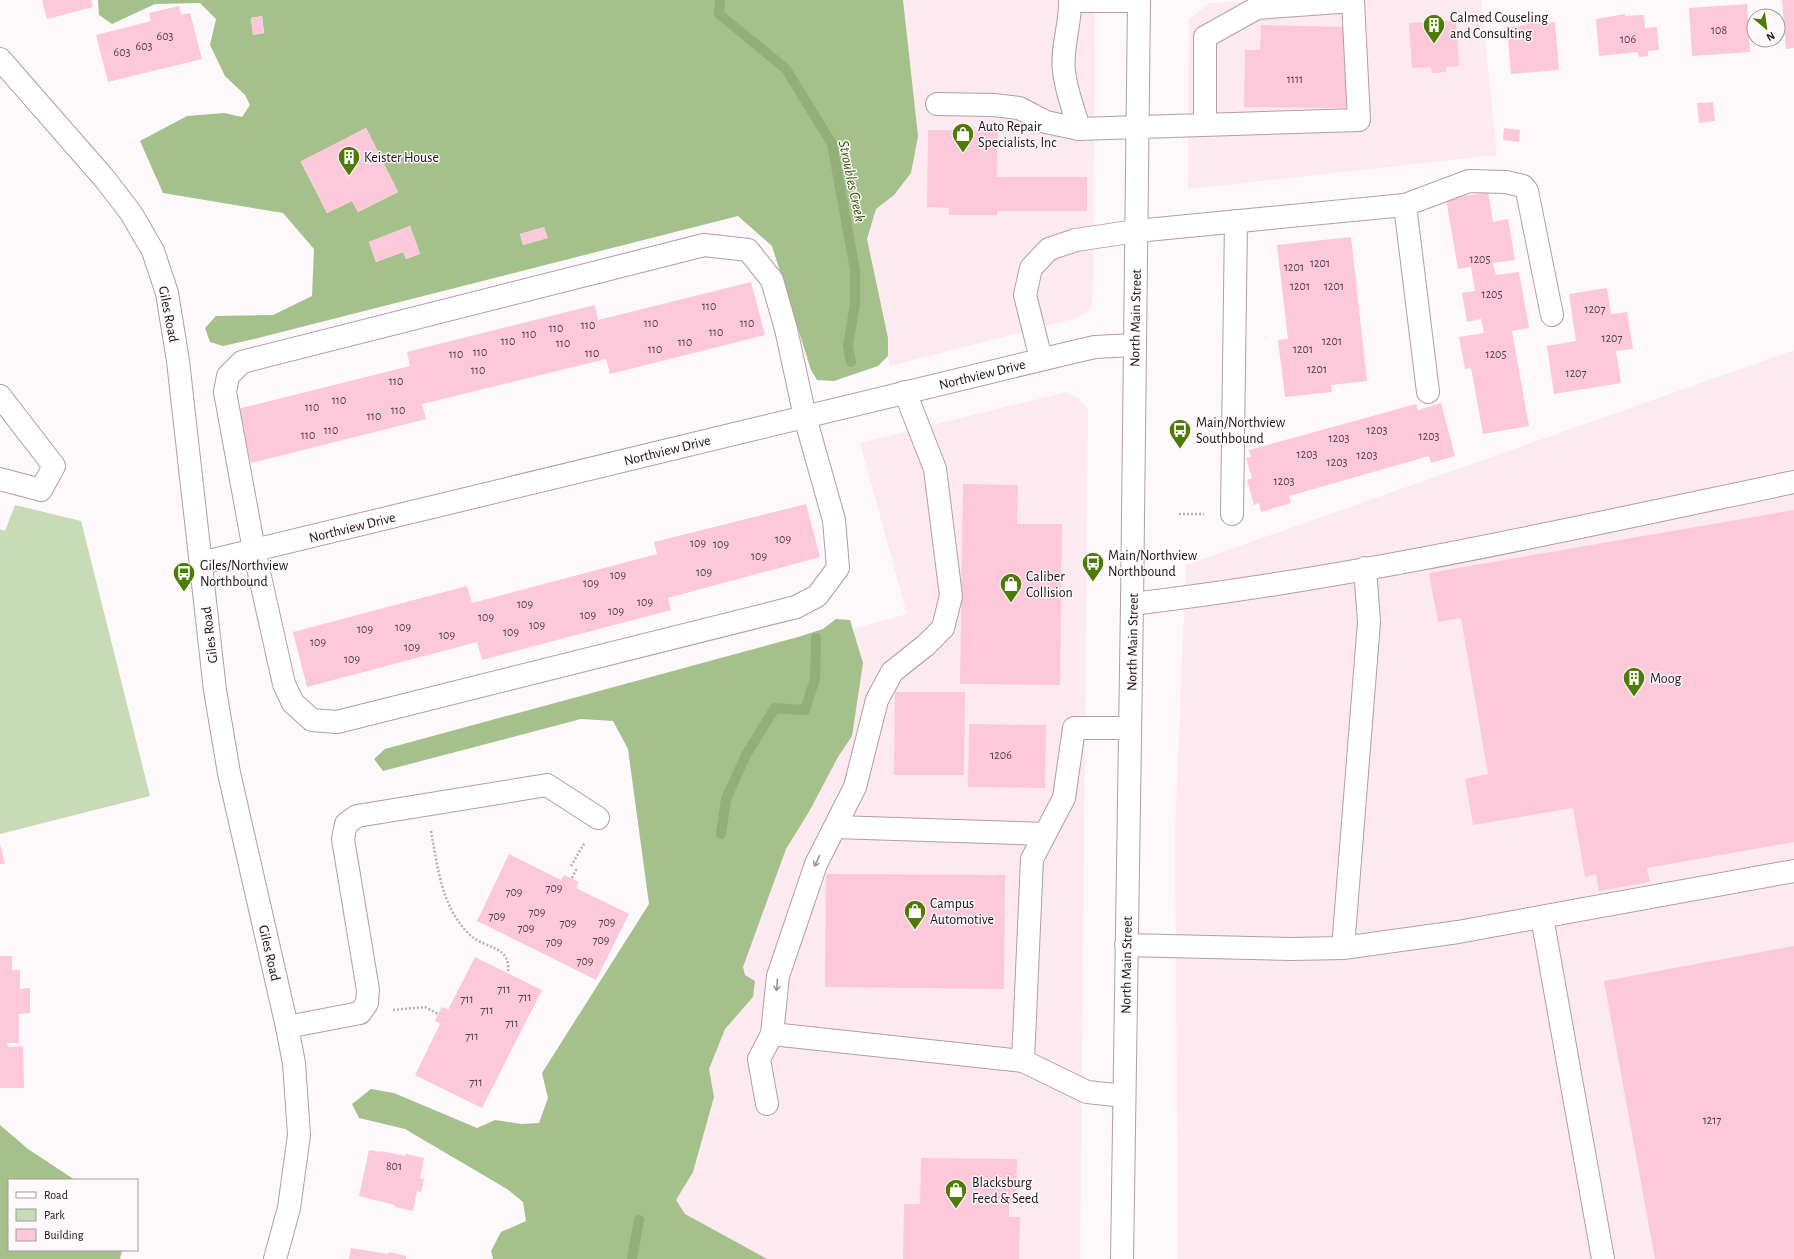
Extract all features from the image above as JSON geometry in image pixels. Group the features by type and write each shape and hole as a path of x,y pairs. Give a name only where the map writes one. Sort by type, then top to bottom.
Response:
{"street":[{"path":"1078,129 1064,71 1065,39 1069,23 1070,1 1138,0"},
{"name":"North Main Street","path":"1122,1259 1132,604 1138,0"},
{"path":"937,104 994,105 1019,108 1046,122 1078,129 1137,127 1205,125 1359,120 1353,1 1328,1 1257,8 1205,37 1205,125"},
{"name":"Giles Road","path":"0,59 104,178 131,213 153,251 167,293 178,361 215,690 229,773 287,1026 294,1063 299,1135 289,1208 276,1259"},
{"path":"1041,359 1025,295 1031,268 1049,249 1069,242 1136,231 1405,205 1469,181 1506,182 1522,186 1527,191 1552,315"},
{"path":"1405,205 1428,392"},
{"path":"1232,514 1236,221"},
{"path":"704,245 748,250 772,280 786,329 805,417 834,520 838,568 817,596 796,607 337,722 312,720 293,703 284,684 254,550 226,392 228,376 242,362 704,245"},
{"name":"Northview Drive","path":"201,563 1041,359 1095,347 1134,345"},
{"path":"767,1104 759,1059 772,1034 778,976 816,864 855,787 877,700 892,672 926,645 943,628 951,596 935,469 905,392"},
{"path":"0,396 54,466 41,490 0,479"},
{"path":"1132,604 1200,596 1486,547 1794,482"},
{"path":"1342,948 1369,622 1365,568"},
{"path":"1022,1062 1032,859 1064,798 1074,728 1130,728"},
{"path":"287,1026 360,1013 367,1003 368,990 344,839 346,824 357,816 547,785 598,818"},
{"path":"835,826 1045,834"},
{"path":"1126,945 1291,949 1342,948 1458,932 1794,871"},
{"path":"1542,917 1604,1259"},
{"path":"772,1034 1022,1062 1087,1092 1124,1096"}],"path":[{"path":"435,855 447,900 455,919 470,935 503,952 509,963 508,973"},
{"path":"572,878 577,868"},
{"path":"425,1007 438,1014"}],"shaded area":[{"path":"874,0 1095,0 1093,292 1090,310 1077,318 890,366 848,178"},
{"path":"1261,0 1481,0 1497,155 1188,189 1189,20 1209,3"},
{"path":"1794,350 1794,1259 1178,1259 1175,831 1186,565"},
{"path":"1067,392 1079,399 1088,410 1080,1259 719,1259 613,1199 855,628 907,614 860,443"}],"green space":[{"path":"98,0 903,0 918,136 911,173 894,195 876,209 867,239 888,338 888,356 878,366 834,381 817,380 811,370 772,246 738,216 254,339 223,346 210,342 205,328 216,316 273,315 312,296 314,249 283,213 163,193 140,141 187,116 224,113 242,117 250,105 245,95 225,76 210,45 216,19 200,3 155,4 112,24 99,15","holes":["262,16 264,33 253,35 251,18","366,128 398,192 358,212 352,201 327,213 301,162","410,226 420,254 406,259 403,252 376,262 369,242","544,227 547,238 523,245 520,234"]},
{"path":"15,505 81,521 150,796 0,834 0,529 5,531"},
{"path":"836,619 850,620 863,663 852,736 838,757 810,810 786,849 743,967 745,975 755,981 753,997 725,1029 709,1069 714,1097 693,1172 676,1200 685,1214 767,1259 493,1259 491,1251 501,1232 526,1221 523,1202 507,1189 405,1129 359,1118 352,1104 371,1089 394,1093 477,1128 495,1120 522,1124 539,1123 548,1098 542,1073 649,904 628,749 613,721 581,719 383,771 374,759 385,749 798,637 823,629"},
{"path":"0,1125 28,1149 73,1179 8,1179 8,1251 122,1251 120,1259 0,1259"}],"building":[{"path":"42,0 91,0 93,7 47,19"},
{"path":"1782,0 1794,0 1794,48 1786,49 1786,8 1783,8"},
{"path":"1747,4 1746,48 1750,48 1750,52 1692,56 1689,8"},
{"path":"179,6 181,15 190,13 202,59 108,82 96,35 151,21 149,13"},
{"path":"1625,14 1625,16 1644,15 1645,28 1657,27 1659,50 1648,51 1648,56 1639,57 1638,52 1599,56 1596,19"},
{"path":"262,16 264,33 253,35 251,18"},
{"path":"1525,17 1536,17 1536,24 1555,22 1559,70 1511,74 1507,27 1526,25"},
{"name":"Calmed Couseling and Consulting","path":"1456,20 1459,66 1446,67 1446,72 1432,73 1431,67 1412,68 1409,23"},
{"path":"1261,25 1347,27 1346,108 1244,107 1245,50 1260,50"},
{"path":"1713,102 1715,121 1699,123 1697,103"},
{"name":"Keister House","path":"366,128 398,192 358,212 352,201 327,213 301,161"},
{"path":"1504,128 1520,130 1519,142 1503,140"},
{"name":"Auto Repair Specialists, Inc","path":"928,130 998,130 997,177 1087,177 1087,211 997,211 997,215 949,215 949,208 927,207"},
{"path":"1488,192 1493,222 1508,219 1515,260 1493,263 1496,275 1519,272 1529,328 1512,331 1529,426 1483,434 1471,368 1465,369 1459,337 1484,333 1481,319 1467,322 1462,293 1475,291 1471,267 1458,269 1446,199"},
{"path":"410,226 420,254 406,259 403,252 376,262 369,242"},
{"path":"544,227 548,238 523,245 520,234"},
{"path":"1351,237 1367,381 1331,385 1332,392 1285,397 1278,340 1288,339 1277,245"},
{"path":"751,282 765,335 610,374 606,359 422,404 426,419 251,463 238,409 410,366 407,352 595,305 598,320"},
{"path":"1607,288 1611,314 1627,312 1633,349 1616,351 1621,383 1554,394 1547,346 1576,341 1569,294"},
{"path":"1441,403 1455,456 1431,463 1429,456 1289,496 1291,503 1261,512 1259,503 1254,505 1247,480 1252,478 1246,458 1251,457 1249,450 1416,404 1418,410"},
{"name":"Caliber Collision","path":"963,484 1018,485 1017,524 1062,524 1060,685 960,684"},
{"path":"806,504 820,557 668,598 671,610 482,660 477,642 307,687 293,632 467,586 472,603 657,554 654,542"},
{"name":"Moog","path":"1794,510 1794,842 1647,868 1650,882 1599,891 1596,874 1585,877 1573,808 1473,825 1465,779 1488,774 1461,618 1438,622 1429,573"},
{"path":"895,692 965,692 964,775 894,775"},
{"path":"969,724 1046,725 1045,788 968,787"},
{"path":"0,844 5,864 0,864"},
{"path":"509,854 561,880 564,875 579,882 576,888 629,914 596,980 477,921"},
{"name":"Campus Automotive","path":"826,874 1005,875 1004,989 825,987"},
{"path":"1794,946 1794,1259 1655,1259 1604,981"},
{"path":"0,956 12,956 12,970 20,970 20,989 30,988 30,1013 19,1014 19,1043 7,1043 8,1047 23,1046 24,1088 0,1088"},
{"path":"475,957 542,990 482,1108 415,1075 440,1024 435,1021 438,1014 442,1007 448,1010"},
{"path":"369,1150 406,1156 406,1154 424,1158 420,1178 424,1179 421,1192 417,1191 413,1211 359,1196"},
{"name":"Blacksburg Feed & Seed","path":"921,1158 1017,1159 1016,1204 1009,1204 1009,1217 1020,1217 1019,1259 903,1259 904,1204 920,1204"},
{"path":"351,1248 388,1254 389,1252 406,1256 406,1259 349,1259"}],"waterway":[{"name":"Stroubles Creek","path":"720,0 719,14 786,69 832,144 855,270 855,304 848,346 851,362"},
{"name":"Stroubles Creek","path":"721,834 726,799 746,755 775,708 805,710 815,679 816,638"},
{"name":"Stroubles Creek","path":"632,1259 639,1220"}],"place":[{"name":"Calmed Couseling and Consulting","path":"1434,44"},
{"name":"Auto Repair Specialists, Inc","path":"963,154"},
{"name":"Keister House","path":"349,176"},
{"name":"Main/Northview Southbound","path":"1180,450"},
{"name":"Main/Northview Northbound","path":"1093,582"},
{"name":"Giles/Northview Northbound","path":"184,592"},
{"name":"Caliber Collision","path":"1011,604"},
{"name":"Moog","path":"1634,698"},
{"name":"Campus Automotive","path":"915,930"},
{"name":"Blacksburg Feed & Seed","path":"956,1210"}]}
